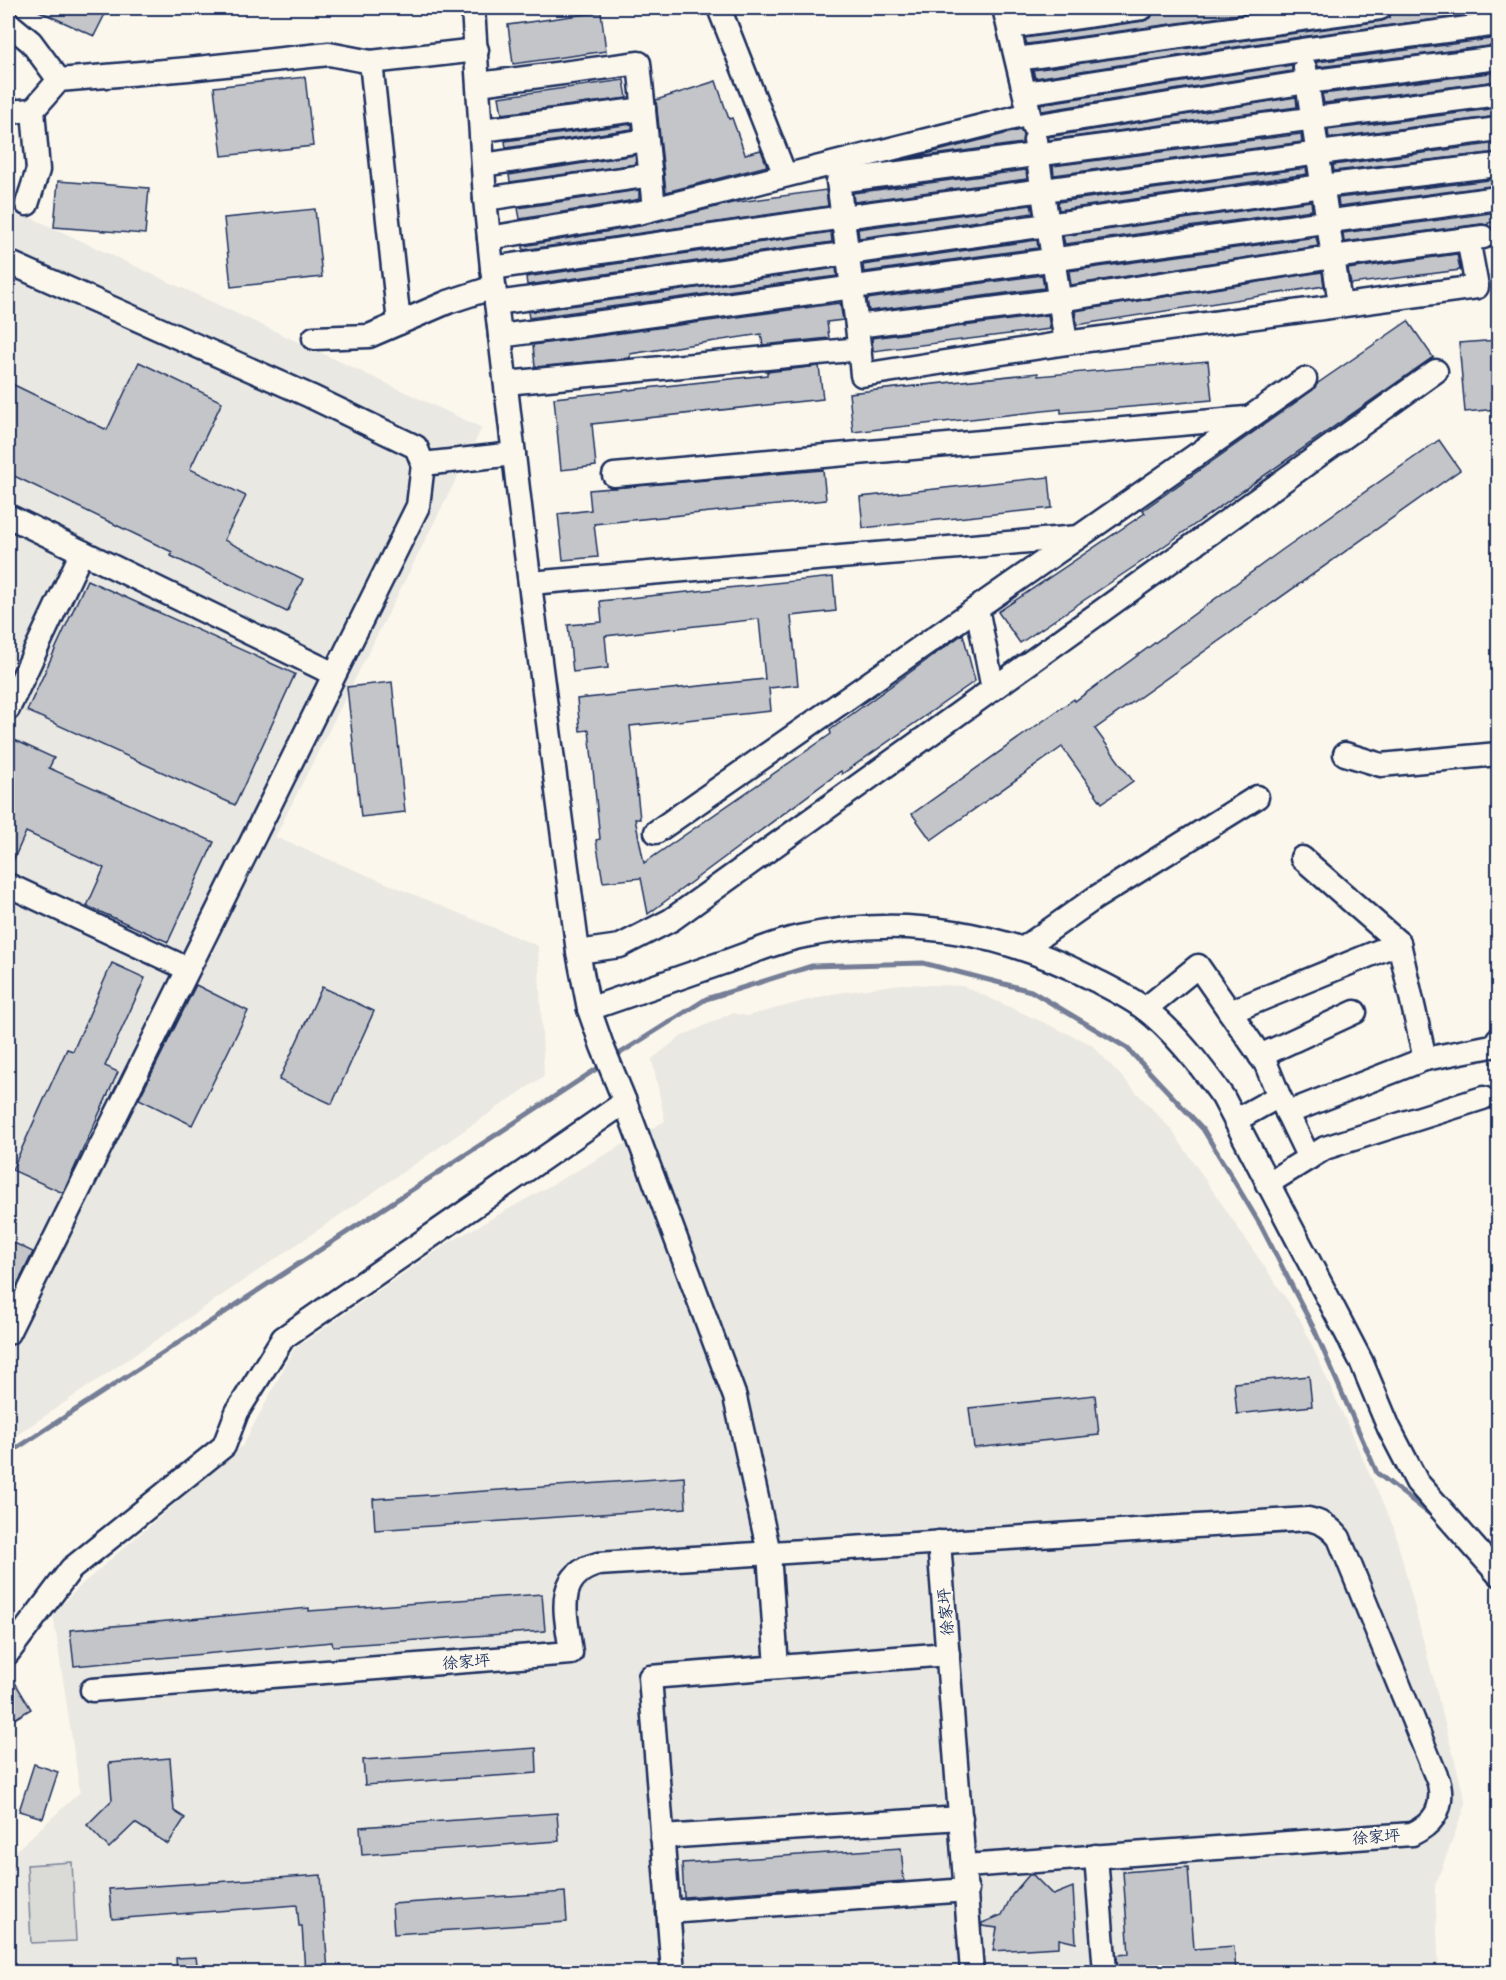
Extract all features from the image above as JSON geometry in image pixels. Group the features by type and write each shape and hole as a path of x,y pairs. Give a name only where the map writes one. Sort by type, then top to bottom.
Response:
{"street":[{"path":"474,8 485,199 494,286 578,952 589,1009 602,1046 735,1397 769,1553 777,1667"},
{"path":"719,8 785,175"},
{"path":"1066,343 1029,111 1006,17 1142,8"},
{"path":"1017,59 1297,13 1380,8"},
{"path":"1297,13 1340,304"},
{"path":"8,23 31,42 59,80"},
{"path":"489,238 624,215 1029,111 1302,50 1498,24"},
{"path":"8,112 33,110 59,80 328,54 371,62 477,50"},
{"path":"1029,111 1307,82 1498,57"},
{"path":"371,62 399,323"},
{"path":"479,84 639,63 654,208"},
{"path":"857,326 1060,300 1332,257 1475,238 1477,287 1066,343 862,375 838,181 1498,94"},
{"path":"482,130 644,109"},
{"path":"27,204 38,170 33,110"},
{"path":"314,338 369,336 448,302 494,286 628,248 1498,129"},
{"path":"483,165 647,140"},
{"path":"494,286 848,253 1322,186 1498,165"},
{"path":"485,199 651,175"},
{"path":"500,336 1498,198"},
{"path":"624,215 628,248"},
{"path":"8,262 310,396 405,441 416,447 423,464 418,506 8,1333"},
{"path":"506,383 860,349"},
{"path":"578,952 620,946 671,920 1436,371"},
{"path":"656,832 1305,379"},
{"path":"614,475 1248,418"},
{"path":"423,464 514,454"},
{"path":"8,516 334,674"},
{"path":"530,583 1078,537"},
{"path":"8,709 82,552"},
{"path":"977,608 993,688"},
{"path":"1345,754 1381,765 1498,754"},
{"path":"1024,948 1095,898 1257,797"},
{"path":"1302,858 1399,943 1425,1059"},
{"path":"8,885 188,969"},
{"path":"589,1009 767,946 799,937 831,931 885,926 961,932 1024,948 1094,979 1144,1008 1167,1029 1207,1074 1223,1096 1352,1343 1389,1428 1417,1482 1498,1574"},
{"path":"1230,1012 1399,943"},
{"path":"1144,1008 1198,966 1266,1064 1309,1158"},
{"path":"1260,1056 1355,1012"},
{"path":"1236,1120 1425,1059 1497,1045 1498,1039"},
{"path":"8,1653 71,1569 224,1446 237,1412 283,1338 621,1092"},
{"path":"1267,1184 1325,1148 1483,1098"},
{"name":"徐家坪","path":"93,1690 572,1653 565,1604 566,1593 577,1573 598,1564 939,1542 1308,1519 1331,1528 1339,1538 1439,1783 1441,1802 1433,1820 1412,1834 965,1866 939,1542"},
{"path":"673,1972 650,1677 948,1654"},
{"path":"662,1836 961,1818"},
{"path":"1096,1856 1105,1972"},
{"path":"965,1866 972,1972"},
{"path":"668,1912 967,1890"}],"shaded area":[{"path":"17,211 482,428 275,837 538,946 544,1076 8,1441 8,212"},
{"path":"901,984 963,986 1091,1044 1171,1129 1300,1319 1394,1528 1466,1804 1435,1886 1439,1972 91,1972 89,1965 48,1972 14,1972 8,1858 80,1792 53,1614 81,1585 243,1445 294,1349 448,1243 665,1121 652,1059 680,1037 732,1013 747,1016 831,994"},
{"path":"72,1862 76,1941 31,1943 27,1865"}],"building":[{"path":"32,8 108,8 94,36"},
{"path":"1155,8 1157,12 1189,8 1287,8 1027,44 1025,38 1144,21 1151,18"},
{"path":"1498,8 1498,11 1300,37 1035,78 1033,70 1382,21 1389,18 1393,10"},
{"path":"601,12 606,51 513,64 508,25"},
{"path":"1498,38 1498,45 1318,67 1317,62"},
{"path":"1292,65 1292,71 1042,111 1041,109 1041,104"},
{"path":"1498,72 1498,81 1324,103 1322,94"},
{"path":"305,77 313,146 222,156 214,87"},
{"path":"624,80 627,98 502,114 499,97"},
{"path":"716,81 729,119 732,118 745,154 761,150 767,166 666,192 656,100"},
{"path":"1296,97 1297,107 1049,140 1048,137"},
{"path":"1498,108 1498,116 1329,138 1328,130"},
{"path":"632,124 632,129 506,148 505,141"},
{"path":"1020,130 1023,135 1022,143 911,158"},
{"path":"1301,134 1302,142 1054,175 1053,166"},
{"path":"1498,143 1498,152 1334,171 1333,165"},
{"path":"635,155 636,164 510,182 509,175"},
{"path":"1306,168 1307,174 1059,210 1058,202"},
{"path":"1026,170 1027,179 854,202 853,193"},
{"path":"1498,179 1498,185 1339,206 1338,198"},
{"path":"58,181 149,188 145,234 54,227"},
{"path":"639,190 639,199 635,200 520,219 518,208"},
{"path":"826,190 828,206 523,250 523,246 640,226 732,203"},
{"path":"1311,201 1312,210 1065,244 1063,236"},
{"path":"1031,205 1033,213 859,238 858,229"},
{"path":"315,209 322,277 231,287 224,218"},
{"path":"1498,212 1498,221 1488,223 1488,225 1481,224 1344,242 1343,233"},
{"path":"831,232 832,242 527,285 526,277"},
{"path":"1316,237 1318,246 1071,285 1069,271"},
{"path":"1037,240 1038,248 864,272 863,265"},
{"path":"1457,254 1460,270 1351,284 1348,269"},
{"path":"836,268 837,276 529,318 528,312"},
{"path":"1322,272 1324,286 1077,325 1075,311"},
{"path":"1042,275 1044,288 869,311 867,299"},
{"path":"840,303 843,320 827,322 829,338 763,345 761,334 630,354 630,358 535,367 533,345"},
{"path":"1048,315 1050,329 873,351 872,338"},
{"path":"1408,321 1433,357 1147,558 1020,643 998,612 1145,513 1143,510"},
{"path":"1498,340 1498,409 1465,412 1459,343"},
{"path":"1208,361 1212,400 1061,413 1061,409 853,432 849,393 1038,373 1038,376"},
{"path":"139,362 222,402 190,469 246,496 224,540 303,579 287,612 171,556 172,552 8,473 8,382 107,430"},
{"path":"819,366 823,399 592,424 596,466 561,470 554,398 767,375 767,372"},
{"path":"1439,440 1460,470 1095,729 1133,781 1102,803 1062,747 931,840 912,814 1074,699 1075,701 1282,550"},
{"path":"823,470 826,500 594,524 598,557 563,560 558,514 591,510 589,490"},
{"path":"1049,477 1052,508 863,528 860,497"},
{"path":"833,577 836,611 791,616 798,685 769,688 771,711 630,726 640,819 635,819 644,863 831,734 830,730 963,634 975,681 842,774 841,771 648,914 641,878 603,882 596,840 600,839 589,730 580,731 577,699 765,679 759,619 605,636 608,668 573,672 568,625 602,622 600,601"},
{"path":"87,580 295,674 235,805 27,711"},
{"path":"392,682 405,812 361,817 347,687"},
{"path":"8,737 54,758 49,768 214,842 168,942 87,906 104,868 26,832 8,872"},
{"path":"112,963 145,978 105,1066 118,1072 63,1193 12,1170 67,1049 73,1051"},
{"path":"196,985 248,1011 192,1125 139,1099"},
{"path":"322,987 374,1011 332,1104 279,1080"},
{"path":"8,1240 33,1252 8,1304"},
{"path":"1309,1376 1312,1406 1237,1414 1234,1383"},
{"path":"1095,1395 1099,1435 974,1448 969,1408"},
{"path":"684,1477 686,1508 375,1530 373,1499"},
{"path":"542,1594 545,1631 333,1646 332,1642 74,1666 70,1630 309,1608 309,1611"},
{"path":"8,1671 31,1709 8,1723"},
{"path":"536,1748 537,1773 365,1785 363,1760"},
{"path":"170,1758 174,1811 185,1818 168,1844 135,1823 109,1848 87,1825 112,1800 109,1763"},
{"path":"34,1764 58,1772 43,1818 19,1811"},
{"path":"557,1813 559,1841 362,1855 360,1827"},
{"path":"901,1848 904,1881 684,1897 682,1863"},
{"path":"1188,1867 1194,1949 1234,1946 1236,1972 1118,1972 1117,1955 1129,1954 1123,1872"},
{"path":"321,1875 328,1972 305,1972 302,1926 299,1926 297,1905 112,1919 109,1889"},
{"path":"1029,1875 1033,1875 1053,1895 1073,1887 1076,1943 1059,1939 1059,1947 993,1951 997,1928 982,1926 982,1923 1002,1915 1012,1895"},
{"path":"565,1892 567,1922 394,1934 392,1904"},
{"path":"196,1957 198,1972 177,1972 176,1958"}],"waterway":[{"path":"611,1059 706,999 812,966 923,963 1031,991 1127,1048 1203,1129 1261,1226 1314,1329 1377,1473 1435,1518"},
{"path":"8,1454 604,1064"}]}
